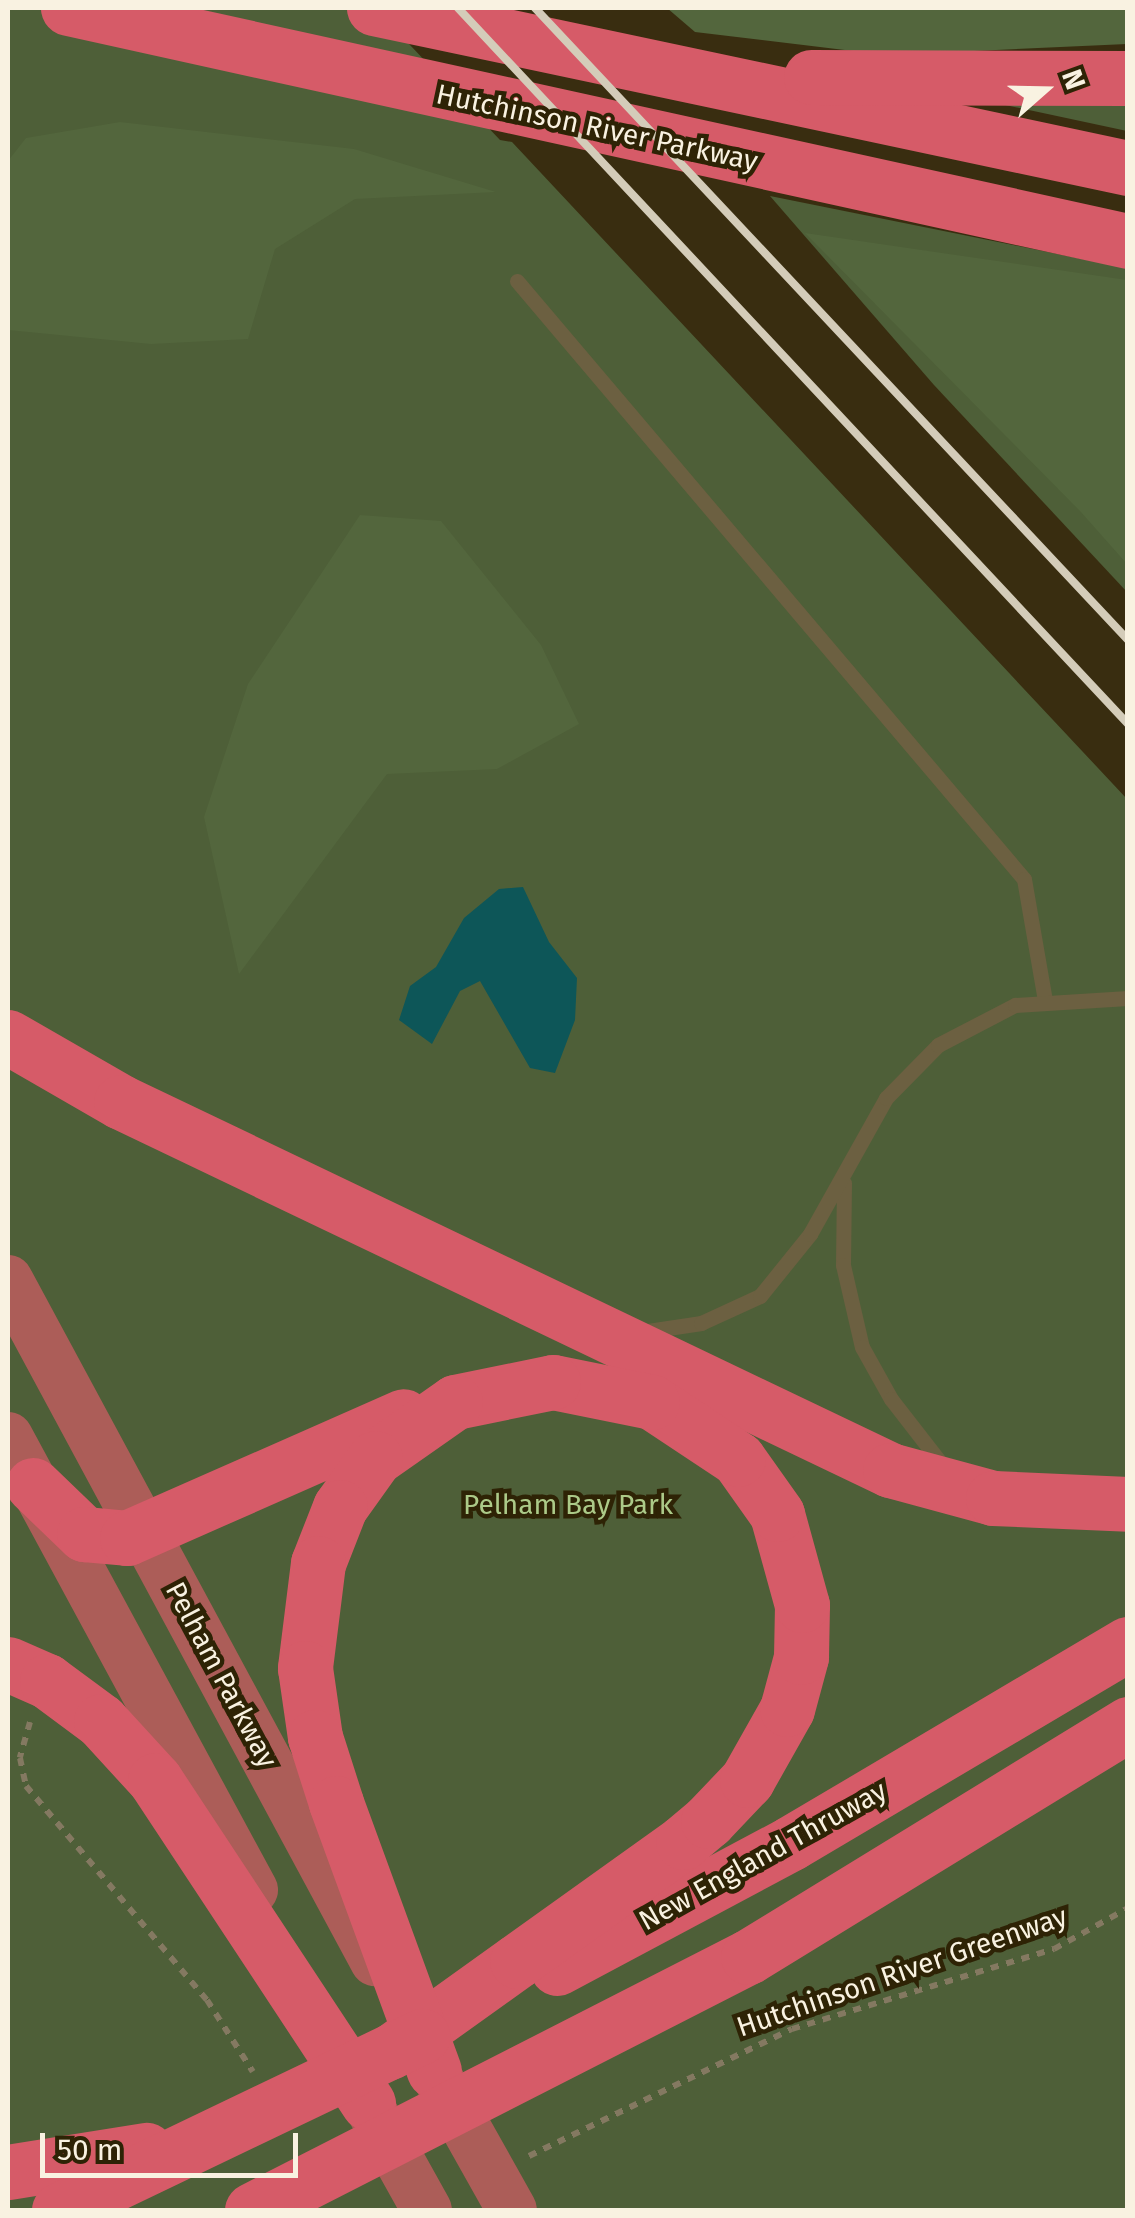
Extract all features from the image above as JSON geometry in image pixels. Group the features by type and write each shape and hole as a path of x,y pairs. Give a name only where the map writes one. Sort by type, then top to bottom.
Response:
{"highway":[{"name":"Hutchinson River Parkway","path":"68,8 360,77 1128,242"},
{"path":"374,8 1128,168"},
{"path":"703,78 1128,78"},
{"path":"8,1037 120,1102 851,1453 965,1493 1030,1503 1128,1504"},
{"path":"33,1484 84,1534 112,1541 144,1532 419,1410 487,1391 585,1384 652,1402 684,1418 738,1459 760,1487 789,1546 802,1605 795,1684 777,1733 747,1780 683,1842 523,1972 418,2082 262,2207"},
{"path":"418,2082 315,1737 306,1629 318,1563 357,1481 424,1418 487,1391"},
{"name":"New England Thruway","path":"523,1972 792,1843 1128,1644"},
{"path":"27,1673 100,1721 156,1780 368,2102"},
{"path":"8,2172 248,2106 418,2082 564,2054 797,1929 1128,1724"},
{"path":"59,2210 248,2106"}],"main road":[{"name":"Pelham Parkway","path":"8,1280 144,1532 418,2082 512,2210"},
{"path":"8,1437 428,2210"}],"lane":[{"path":"517,281 1024,879 1046,1001"},
{"path":"608,1336 701,1323 743,1308 795,1258 845,1180 886,1098 938,1045 1015,1005 1128,998"},
{"path":"845,1180 842,1266 862,1347 891,1400 965,1493"}],"path":[{"path":"27,1673 20,1758 26,1786 239,2042 248,2106"},
{"name":"Hutchinson River Greenway","path":"521,2160 792,2029 1054,1948 1128,1908"}],"green space":[{"name":"Pelham Bay Park","path":"8,8 375,8 500,140 512,142 1127,799 1127,2210 8,2210"},
{"path":"667,8 1127,8 1127,44 886,55 695,32"},
{"path":"1127,89 1127,131 940,91"},
{"path":"120,122 354,149 496,192 355,199 275,249 248,339 151,344 8,330 8,161 26,138"},
{"path":"770,196 1127,268 1127,592 934,385"},
{"path":"805,233 1127,280 1127,564 1080,511"},
{"path":"360,515 441,521 541,645 579,724 497,769 387,774 239,974 204,817 248,684"}],"water":[{"path":"523,887 549,942 577,978 575,1020 555,1073 530,1068 480,981 460,991 432,1044 399,1020 410,986 436,967 464,918 499,889"}],"railway":[{"path":"458,8 1128,724"},
{"path":"535,8 1128,640"}]}
